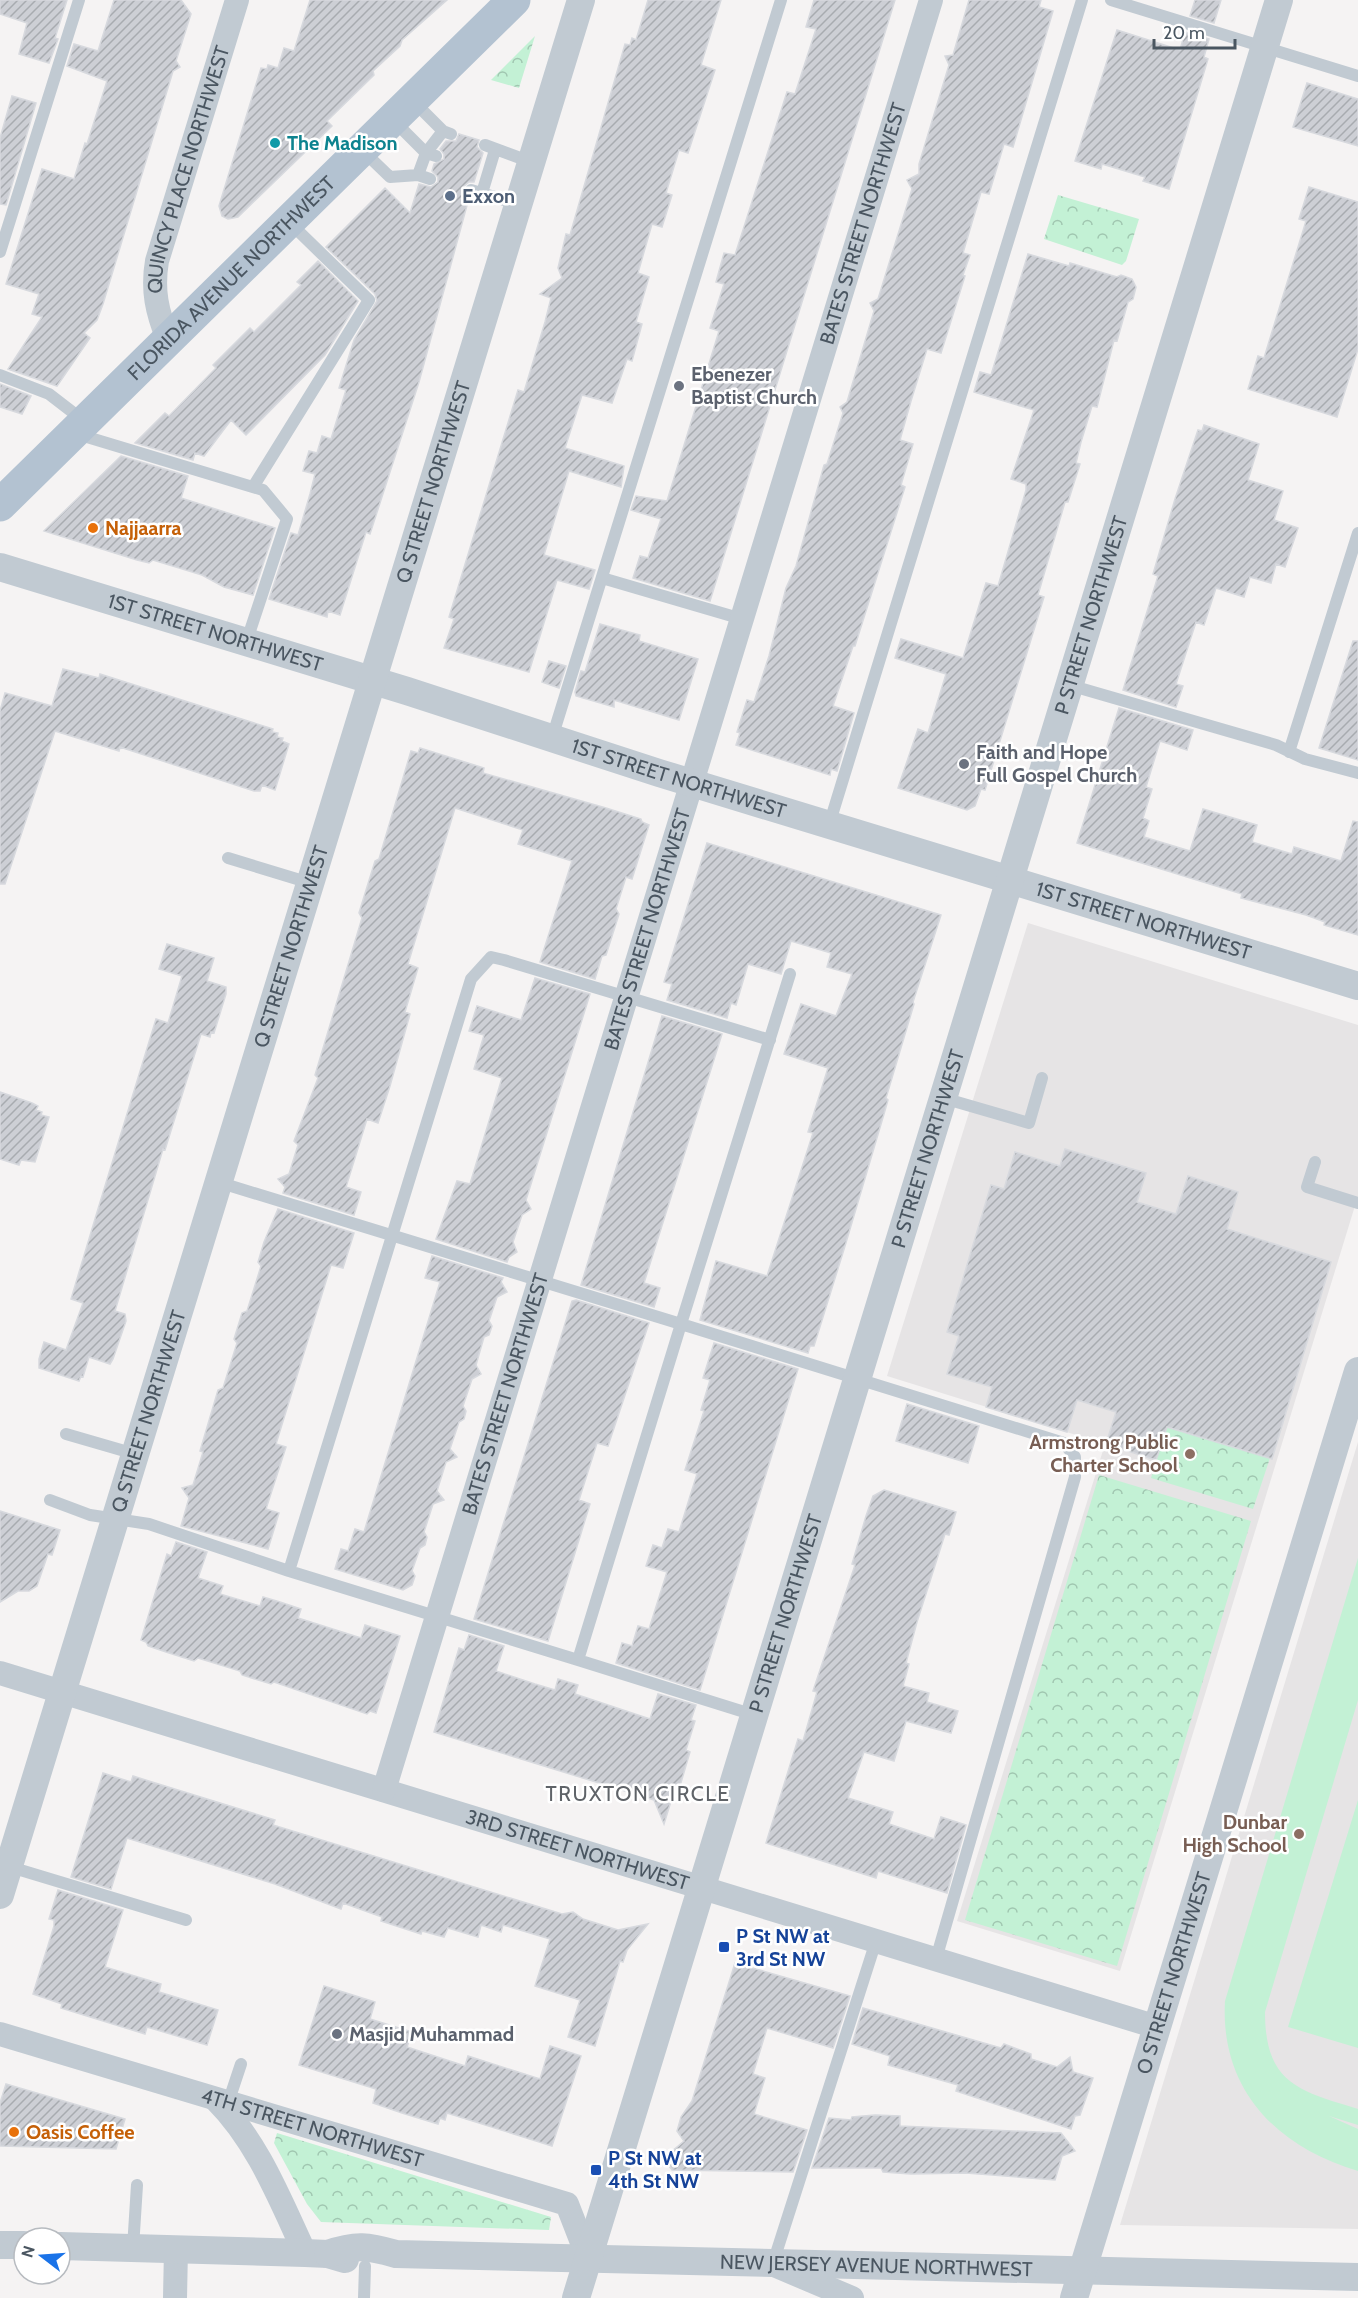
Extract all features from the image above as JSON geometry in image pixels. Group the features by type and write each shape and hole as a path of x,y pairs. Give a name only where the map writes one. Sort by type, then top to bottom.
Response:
{"main road":[{"name":"FLORIDA AVENUE NORTHWEST","path":"0,505 514,0"}],"street":[{"name":"QUINCY PLACE NORTHWEST","path":"168,339 155,305 154,283 157,261 237,0"},
{"name":"Q STREET NORTHWEST","path":"0,1894 4,1866 62,1692 581,0"},
{"name":"BATES STREET NORTHWEST","path":"384,1790 931,0"},
{"name":"P STREET NORTHWEST","path":"576,2298 1279,0"},
{"name":"1ST STREET NORTHWEST","path":"0,567 373,681 551,740 1358,986"},
{"name":"O STREET NORTHWEST","path":"1074,2298 1358,1371"},
{"name":"3RD STREET NORTHWEST","path":"0,1672 1157,2027"},
{"name":"4TH STREET NORTHWEST","path":"0,2034 567,2204 588,2258"},
{"path":"222,2101 254,2147 317,2253"},
{"name":"NEW JERSEY AVENUE NORTHWEST","path":"72,2246 317,2253 367,2246 396,2254 1358,2277"},
{"path":"175,2298 176,2249"},
{"name":"NEW JERSEY AVENUE NORTHWEST","path":"317,2253 365,2266 380,2266 396,2254"},
{"path":"771,2263 852,2298"}],"lane":[{"path":"0,252 78,0"},
{"path":"551,740 781,0"},
{"path":"829,825 1082,0"},
{"path":"1112,0 1358,76"},
{"path":"361,149 390,177 424,177 431,154 447,132 402,110"},
{"path":"402,110 431,154"},
{"path":"519,204 477,192 483,169 490,147 531,162"},
{"path":"253,487 369,300 288,221"},
{"path":"0,375 49,394 78,427 263,490 287,519 246,643"},
{"path":"1289,752 1358,533"},
{"path":"602,578 742,620"},
{"path":"1069,686 1276,745 1305,759 1358,773"},
{"path":"228,858 310,883"},
{"path":"289,1572 471,979 481,965 491,957 504,960 770,1040"},
{"path":"578,1660 790,974"},
{"path":"943,1098 1029,1123 1042,1078"},
{"path":"1315,1162 1307,1187 1358,1203"},
{"path":"218,1182 1064,1443 1075,1457 1075,1477 936,1959"},
{"path":"66,1434 135,1454"},
{"path":"50,1500 90,1515 149,1524 289,1572 754,1715"},
{"path":"4,1866 186,1920"},
{"path":"771,2263 876,1941"},
{"path":"222,2101 241,2064"},
{"path":"133,2248 136,2185"},
{"path":"364,2298 365,2266"}],"shaded area":[{"name":"Armstrong Public Charter School","path":"1028,923 1358,1025 1358,1196 1120,1971 957,1921 1105,1444 887,1376"},
{"name":"Dunbar High School","path":"1358,1442 1358,2229 1120,2225"}],"green space":[{"path":"535,36 519,88 491,80"},
{"path":"1058,195 1139,219 1126,261 1122,265 1044,239"},
{"path":"1167,1427 1270,1458 1253,1509 1151,1478"},
{"path":"1099,1475 1251,1521 1117,1966 965,1920"},
{"path":"1358,1558 1358,1700 1265,2012 1271,2055 1289,2080 1318,2096 1358,2109 1358,2125 1329,2116 1358,2129 1358,2171 1302,2147 1279,2130 1259,2110 1243,2087 1232,2061 1226,2033 1225,2001"},
{"path":"1358,1800 1358,2048 1288,2027"},
{"path":"277,2133 551,2217 549,2230 321,2222 307,2204 274,2143"}],"building":[{"path":"0,0 67,0 55,38 58,39 49,63 19,54 27,23 0,14"},
{"path":"114,0 181,0 191,14 176,61 180,67 173,71 103,304 97,320 84,333 90,338 57,386 8,369 42,317 32,314 39,294 6,284 42,169 74,179 107,81 67,66 74,44 98,51"},
{"path":"310,0 447,0 402,40 400,46 373,71 374,75 327,121 332,126 238,217 228,219 222,216 219,206 261,68 267,69 268,65 278,68 284,48 294,51"},
{"path":"648,0 721,0 701,65 715,70 688,153 679,150 666,193 672,195 662,227 652,224 638,273 649,277 636,322 642,324 632,361 627,359 612,403 582,395 565,448 624,466 621,487 569,471 544,555 595,570 589,589 557,580 529,672 444,648 454,619 449,617 518,390 524,392 545,322 551,298 540,294 562,278 558,268 566,234 570,235 625,44 630,45 632,38 636,40"},
{"path":"814,0 895,0 710,601 633,578 640,556 648,558 661,519 631,510 636,496 667,501 719,331 710,328 724,284 716,282 724,253 735,255 787,92 795,94 816,29 806,27"},
{"path":"969,0 1041,0 1039,7 1053,11 1013,147 1004,144 989,194 981,192 963,253 970,255 963,275 965,276 941,353 927,349 911,401 900,440 913,444 901,485 905,487 855,646 853,646 833,706 854,713 837,771 831,769 830,775 736,745 740,733 737,732 747,700 754,702 769,656 786,588 796,566 824,465 827,464 843,413 840,407 847,402 874,311 870,303 878,299 912,189 907,180 919,174 919,164 949,65 945,56 953,55"},
{"path":"1195,0 1221,0 1214,23 1190,16"},
{"path":"1117,30 1180,50 1185,32 1209,39 1204,57 1208,59 1169,189 1143,181 1145,177 1102,164 1101,169 1075,161"},
{"path":"1307,83 1358,99 1358,146 1293,127"},
{"path":"12,96 36,103 6,205 0,204 0,138"},
{"path":"459,134 479,140 477,147 483,153 474,182 469,182 463,187 463,192 469,198 419,382 370,534 366,532 340,615 328,611 327,617 269,599 291,533 298,535 310,494 315,474 303,471 309,451 317,453 322,436 331,439 346,390 339,388 354,340 377,301 375,294 326,247 385,188 410,213 419,184 431,187 438,182 438,177 432,171 434,164 444,159 444,154 440,149 446,141 456,141"},
{"path":"1309,187 1358,202 1358,349 1337,417 1248,389 1258,356 1264,358 1306,221 1299,219"},
{"path":"1028,254 1117,277 1121,275 1132,279 1136,287 1133,299 1128,302 1117,341 1114,340 1097,407 1092,406 1081,442 1076,463 1080,464 1068,502 1065,502 1038,595 1044,597 985,790 981,789 975,806 967,810 898,788 918,729 928,733 946,674 895,658 901,639 963,658 986,583 998,586 1026,490 1026,484 1011,479 1034,410 974,392 980,372 991,375"},
{"path":"318,261 358,301 325,355 246,435 231,420 204,456 195,453 193,460 135,443 165,413 169,416 216,368 213,365 250,328 254,332 301,285 297,282"},
{"path":"0,384 31,396 22,414 0,407"},
{"path":"1204,425 1259,444 1248,480 1283,491 1274,520 1298,528 1285,567 1276,564 1271,583 1250,577 1244,597 1216,588 1204,625 1196,622 1176,684 1183,686 1176,707 1123,690 1158,576 1153,574 1175,499 1198,430 1202,431"},
{"path":"121,456 188,476 181,498 275,528 253,595 224,587 202,575 153,560 149,563 137,560 44,531"},
{"path":"600,624 640,635 639,641 698,659 679,720 614,700 614,707 576,696 581,671 585,672"},
{"path":"1353,641 1358,641 1358,760 1319,748"},
{"path":"549,661 566,666 559,688 542,682"},
{"path":"63,669 99,678 100,674 273,729 272,732 278,733 277,737 283,738 282,741 289,744 275,790 262,785 260,791 254,791 120,747 119,751 55,731 5,884 0,884 0,711 5,693 52,706"},
{"path":"1119,708 1193,730 1187,750 1160,741 1146,787 1152,789 1143,818 1149,821 1144,837 1190,851 1203,809 1257,825 1252,842 1292,854 1294,847 1341,861 1353,821 1358,822 1358,935 1324,925 1325,922 1306,915 1241,898 1242,894 1077,843"},
{"path":"420,748 484,768 483,773 606,808 641,819 649,825 632,879 626,877 616,909 619,914 606,955 602,956 595,979 540,962 572,861 518,844 523,830 455,808 408,964 418,968 405,1012 410,1014 390,1086 378,1123 367,1119 346,1187 361,1192 354,1215 283,1193 285,1187 278,1179 289,1174 298,1145 294,1141 318,1078 315,1075 362,918 359,913 375,861 379,859 411,751 418,753"},
{"path":"707,843 941,915 913,1002 886,1098 888,1100 845,1246 814,1346 810,1346 808,1353 700,1320 716,1261 767,1276 813,1133 808,1132 828,1068 784,1054 801,1004 836,1016 852,974 827,967 831,953 791,941 781,974 748,964 736,1005 731,1003 727,1018 667,1000 672,984 664,982"},
{"path":"167,944 214,958 207,981 226,987 226,994 214,1033 211,1032 210,1037 201,1034 165,1150 163,1149 115,1311 125,1314 126,1321 113,1359 110,1364 89,1357 83,1377 81,1376 79,1381 39,1368 39,1359 44,1342 66,1350 83,1303 71,1299 98,1209 156,1019 168,1023 182,976 159,969"},
{"path":"535,978 590,994 526,1200 531,1209 522,1215 513,1242 517,1252 509,1257 507,1262 436,1239 457,1181 470,1184 502,1078 474,1069 484,1035 469,1031 477,1006 521,1020"},
{"path":"662,1016 722,1034 644,1283 660,1288 654,1307 581,1285"},
{"path":"0,1092 38,1106 36,1110 42,1112 41,1115 49,1117 35,1162 21,1160 19,1165 0,1159"},
{"path":"1065,1149 1146,1173 1137,1202 1176,1214 1188,1176 1238,1192 1227,1229 1331,1262 1272,1459 1167,1427 1156,1460 1106,1444 1116,1412 1077,1400 1067,1432 986,1407 992,1387 947,1374 959,1336 947,1332 991,1185 1004,1189 1015,1152 1060,1166"},
{"path":"278,1209 354,1233 343,1268 331,1265 276,1444 286,1447 266,1509 279,1513 268,1549 181,1526 189,1498 182,1488 193,1485 203,1452 200,1451 218,1390 223,1388 237,1343 234,1339 242,1313 247,1311 261,1266 258,1262 264,1242"},
{"path":"432,1256 503,1278 501,1282 507,1292 497,1297 489,1321 492,1326 489,1335 484,1337 476,1365 481,1374 472,1379 463,1406 466,1411 464,1419 459,1422 450,1449 457,1457 446,1462 437,1491 444,1500 433,1504 424,1532 427,1537 425,1545 420,1548 412,1571 415,1576 412,1585 403,1590 335,1569 341,1549 348,1551 355,1529 364,1532 440,1282 425,1278"},
{"path":"576,1300 649,1323 608,1446 597,1443 579,1500 590,1504 548,1641 474,1619 572,1301"},
{"path":"714,1343 798,1369 700,1690 616,1663 622,1643 632,1646 638,1626 649,1629 667,1572 646,1566 653,1545 662,1548 668,1529 679,1532 697,1474 685,1470 704,1411 701,1410 710,1380 703,1378"},
{"path":"907,1404 979,1426 968,1463 896,1441"},
{"path":"884,1490 956,1512 949,1535 945,1534 917,1622 906,1663 909,1664 903,1686 929,1693 927,1702 958,1711 951,1733 906,1721 894,1761 864,1752 848,1798 893,1812 889,1824 934,1839 941,1817 966,1825 947,1893 878,1871 876,1878 766,1843 798,1739 803,1741 817,1692 813,1691 855,1565 852,1564 866,1516 873,1496"},
{"path":"0,1511 60,1530 52,1555 48,1554 37,1586 29,1591 18,1591 0,1602"},
{"path":"176,1542 207,1552 198,1578 223,1586 220,1594 260,1606 263,1597 280,1602 301,1609 298,1618 361,1638 365,1625 400,1636 376,1713 370,1711 367,1714 274,1682 271,1684 242,1675 240,1671 198,1658 194,1661 148,1646 141,1640 167,1554 171,1556"},
{"path":"469,1635 504,1646 496,1671 535,1684 555,1690 558,1679 578,1685 575,1694 650,1719 658,1694 696,1705 691,1720 695,1721 686,1750 690,1752 680,1786 676,1785 664,1824 654,1800 434,1732 459,1648 464,1650"},
{"path":"103,1773 131,1782 133,1776 275,1820 273,1825 562,1914 573,1912 583,1919 618,1930 648,1924 627,1950 623,1962 620,1961 595,2046 568,2037 580,2000 535,1986 550,1939 503,1925 501,1932 481,1925 478,1937 448,1928 444,1937 422,1931 421,1934 381,1921 382,1917 343,1903 341,1909 275,1884 127,1838 111,1889 71,1877"},
{"path":"58,1890 123,1910 105,1967 161,1984 159,1992 218,2010 207,2045 147,2027 145,2034 61,2008 62,2004 33,1994 54,1926 54,1920 49,1919"},
{"path":"735,1963 850,1996 833,2048 767,2028 753,2074 765,2078 754,2114 807,2130 793,2172 672,2170 667,2163 670,2153 684,2141 677,2131 681,2117 692,2101"},
{"path":"324,1986 375,2002 370,2019 412,2032 407,2047 465,2066 468,2056 540,2079 550,2046 581,2056 552,2146 447,2113 445,2120 440,2118 438,2124 402,2113 373,2103 376,2089 299,2065"},
{"path":"863,2008 1001,2048 1004,2044 1031,2054 1031,2059 1057,2067 1070,2057 1073,2072 1093,2078 1080,2115 1075,2116 1071,2129 956,2091 958,2085 888,2065 890,2056 852,2044"},
{"path":"6,2084 125,2119 116,2149 0,2146 0,2103"},
{"path":"900,2116 900,2126 1061,2133 1075,2151 1062,2156 1055,2180 966,2173 911,2174 883,2172 881,2168 812,2168 829,2118 851,2120 852,2117"}],"place":[{"name":"The Madison","path":"275,143"},
{"name":"Exxon","path":"450,196"},
{"name":"Ebenezer Baptist Church","path":"679,386"},
{"name":"Najjaarra","path":"93,528"},
{"name":"Faith and Hope Full Gospel Church","path":"964,764"},
{"name":"Armstrong Public Charter School","path":"1190,1454"},
{"name":"Dunbar High School","path":"1299,1834"},
{"name":"P St NW at 3rd St NW","path":"724,1947"},
{"name":"Masjid Muhammad","path":"337,2034"},
{"name":"Oasis Coffee","path":"14,2132"},
{"name":"P St NW at 4th St NW","path":"596,2170"}],"district":[{"name":"TRUXTON CIRCLE","path":"638,1793"}]}
